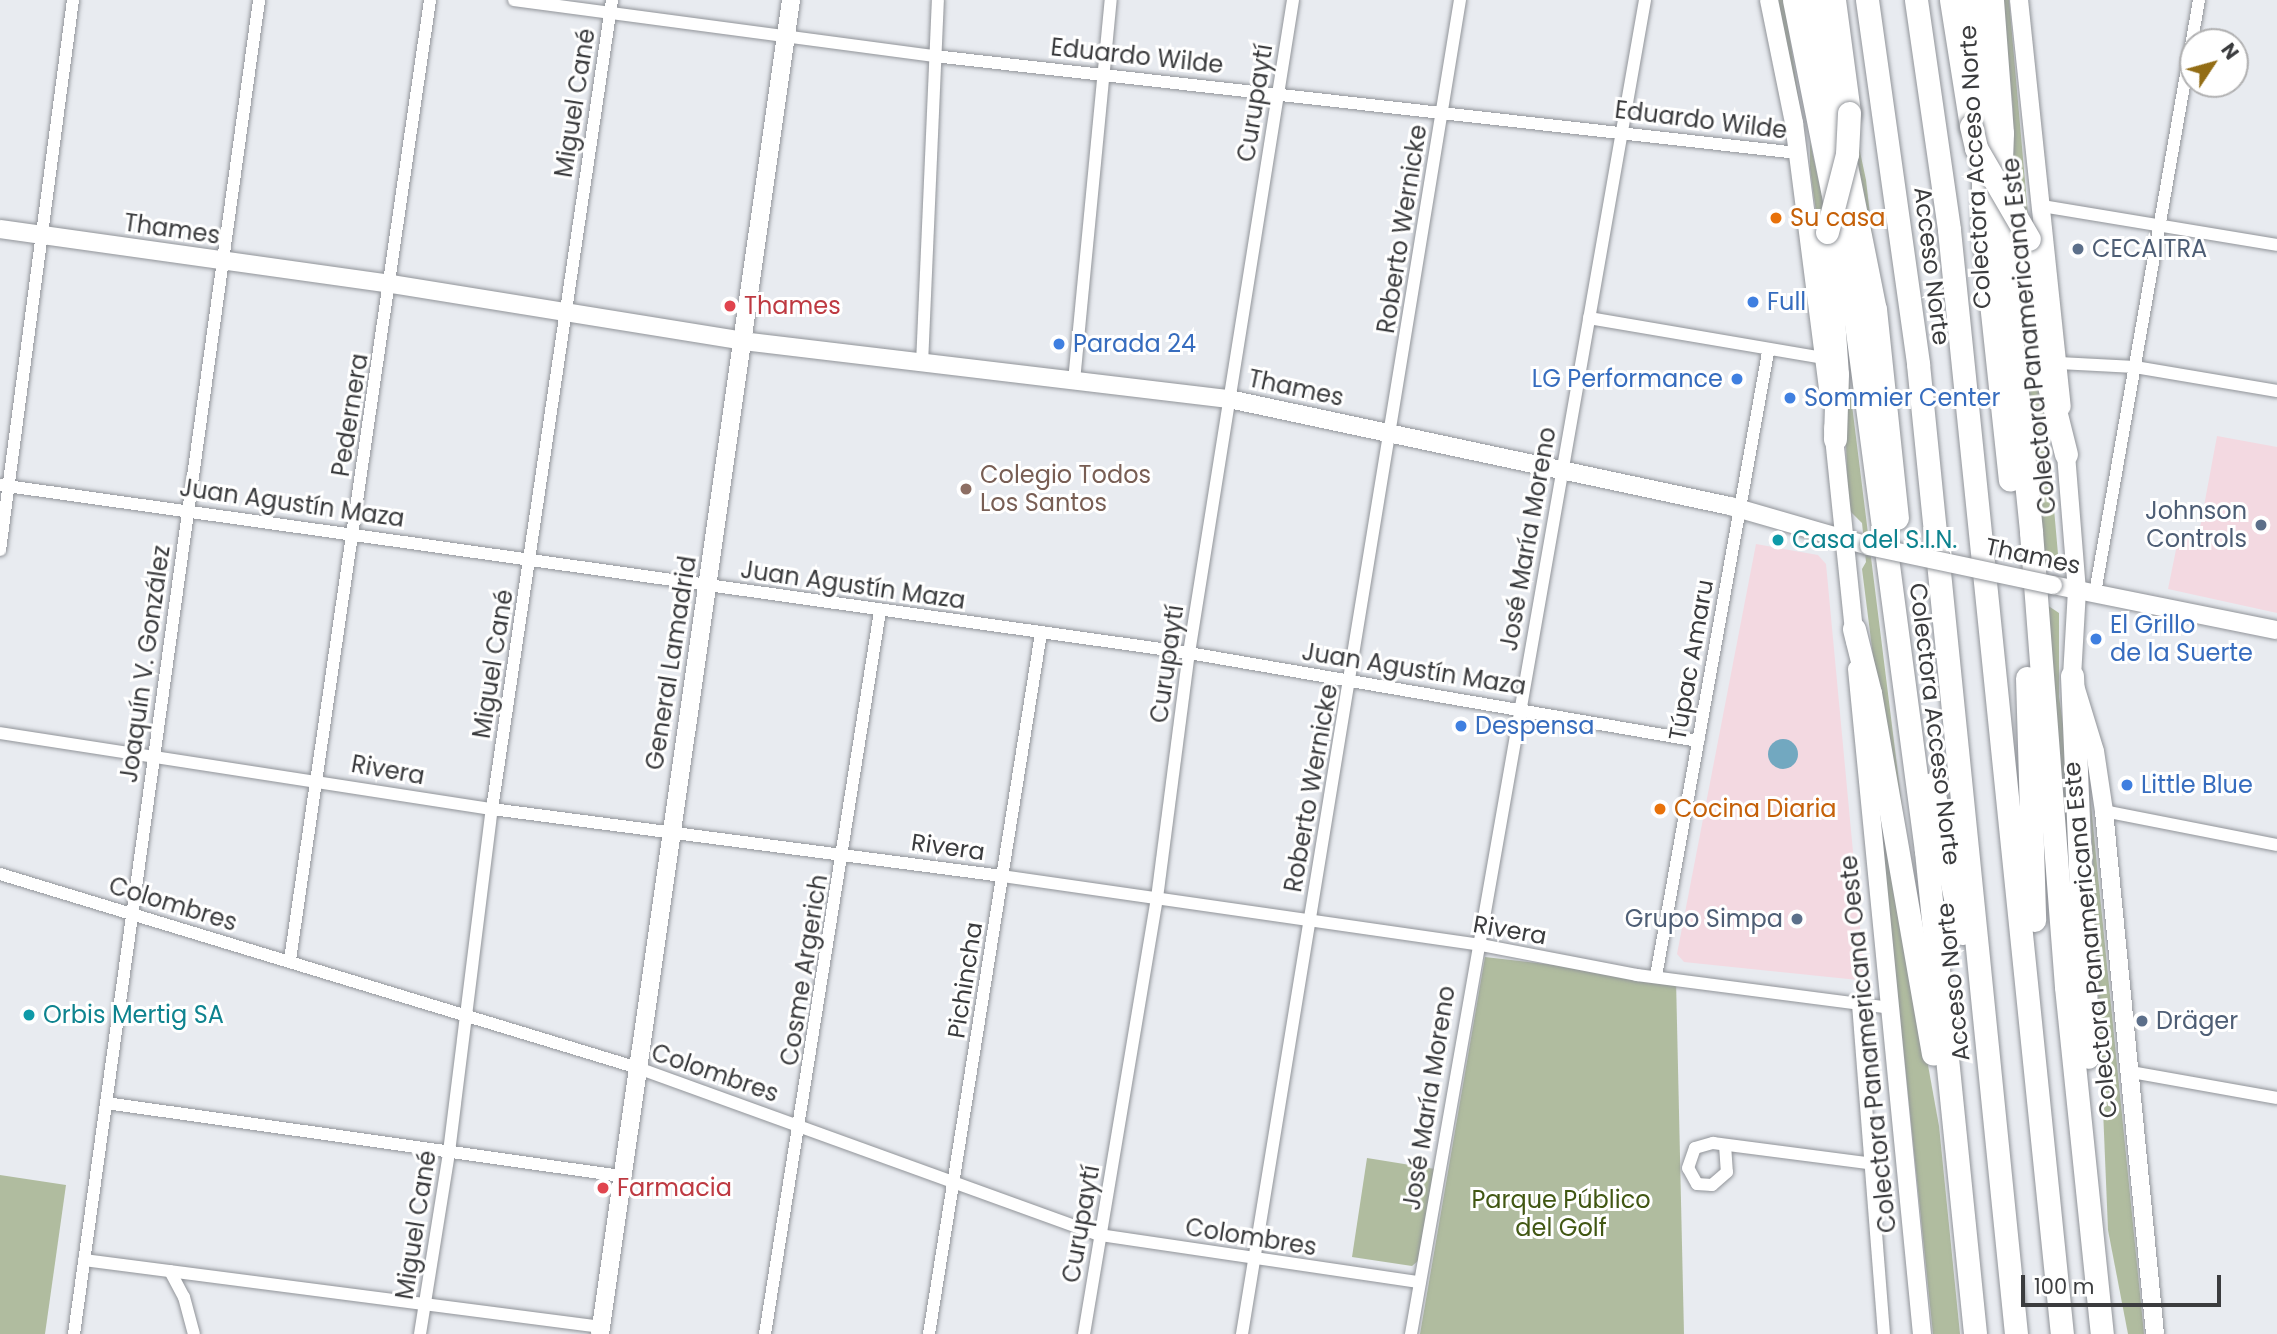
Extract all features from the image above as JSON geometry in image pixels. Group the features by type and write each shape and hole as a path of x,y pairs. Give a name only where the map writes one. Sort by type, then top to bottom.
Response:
{"highway":[{"name":"Colectora Acceso Norte","path":"1794,0 1851,286 1926,851 1975,1334"},
{"path":"1813,0 1875,309 1903,579 1936,811 1987,1054"},
{"path":"1835,0 1849,113 1847,154 1827,232 1837,374 1835,439"},
{"name":"Acceso Norte","path":"1867,0 1918,364 2016,1334"},
{"name":"Acceso Norte","path":"1916,0 1949,230 2062,1334"},
{"path":"1951,0 1976,148 2029,239 2042,358 2066,454"},
{"path":"1970,0 1983,104 1983,228 2028,687 2035,1070"},
{"name":"Colectora Acceso Norte","path":"1992,0 2002,133 1999,216 2102,1334"},
{"path":"1854,629 1870,693 1961,1198"},
{"path":"2072,676 2089,1089 2088,1196 2116,1334"}],"street":[{"path":"0,550 4,485 73,0"},
{"name":"Joaquín V. González","path":"74,1334 259,0"},
{"name":"Pedernera","path":"290,960 392,285 430,0"},
{"name":"Eduardo Wilde","path":"514,0 610,15 934,56 1442,109 1798,153"},
{"name":"Miguel Cané","path":"420,1334 449,1152 492,809 612,0"},
{"name":"General Lamadrid","path":"600,1331 635,1067 708,585 791,0"},
{"path":"922,364 938,0"},
{"path":"1074,381 1111,0"},
{"name":"Curupaytí","path":"1084,1334 1157,898 1189,653 1293,0"},
{"name":"Roberto Wernicke","path":"1242,1334 1460,0"},
{"name":"José María Moreno","path":"1411,1334 1476,944 1645,0"},
{"name":"Colectora Panamericana Oeste","path":"1769,0 1798,153 1835,439 1922,1334"},
{"name":"Colectora Panamericana Este","path":"2019,0 2059,363 2066,454 2086,592 2072,676 2095,751 2104,811 2155,1334"},
{"path":"2086,592 2135,367 2199,0"},
{"path":"2042,206 2277,245"},
{"name":"Thames","path":"0,229 565,311 742,341 1228,399 1740,509 1869,546 2277,630"},
{"path":"1589,318 1768,352 1823,358"},
{"name":"Túpac Amaru","path":"1656,976 1768,352"},
{"path":"2059,363 2135,367 2277,391"},
{"name":"Juan Agustín Maza","path":"4,485 530,557 880,611 1189,653 1698,741"},
{"name":"Cosme Argerich","path":"765,1334 801,1126 880,611"},
{"name":"Pichincha","path":"929,1334 1041,633"},
{"name":"Rivera","path":"0,733 153,758 318,779 492,809 1157,898 1476,944 1656,976 1890,1008"},
{"path":"2104,811 2277,845"},
{"name":"Colombres","path":"0,874 467,1013 635,1067 1100,1235 1420,1282"},
{"path":"1858,1004 1868,1163 1884,1334"},
{"path":"2131,1072 2277,1096"},
{"path":"106,1103 621,1176"},
{"path":"1725,1145 1868,1163"},
{"path":"84,1260 424,1303 600,1331"},
{"path":"170,1271 184,1297 194,1334"}],"shaded area":[{"path":"2217,436 2277,447 2277,613 2168,589 2180,530 2199,533"},
{"path":"1756,544 1818,555 1826,564 1864,969 1858,980 1684,962 1677,954"}],"green space":[{"path":"1776,0 1784,0 1801,113"},
{"path":"2002,0 2009,0 2058,554 2047,564 2038,562 2006,222 2013,109"},
{"path":"1856,133 1866,180 1885,345 1851,168"},
{"path":"1810,142 1825,210 1819,234 1810,168"},
{"path":"1841,317 1922,966 1883,735 1862,569 1866,562 1862,523 1850,511 1848,496"},
{"path":"2041,601 2059,613 2059,697 2068,758 2072,968"},
{"path":"1874,766 1939,1126 1960,1334 1933,1334"},
{"path":"2090,796 2144,1334 2128,1334 2108,1230"},
{"name":"Parque Público del Golf","path":"1485,957 1676,979 1684,1334 1420,1334"},
{"path":"1367,1158 1435,1169 1418,1261 1412,1266 1352,1257"},
{"path":"0,1175 66,1185 45,1334 0,1334"}],"water":[{"path":"1783,739 1794,743 1798,754 1794,765 1783,769 1772,765 1768,754 1772,743"}],"place":[{"name":"Su casa","path":"1776,218"},
{"name":"CECAITRA","path":"2078,249"},
{"name":"Full","path":"1753,302"},
{"name":"Thames","path":"730,306"},
{"name":"Parada 24","path":"1059,344"},
{"name":"LG Performance","path":"1737,379"},
{"name":"Sommier Center","path":"1790,398"},
{"name":"Colegio Todos Los Santos","path":"966,489"},
{"name":"Johnson Controls","path":"2261,525"},
{"name":"Casa del S.I.N.","path":"1778,540"},
{"name":"El Grillo de la Suerte","path":"2096,639"},
{"name":"Despensa","path":"1461,726"},
{"name":"Little Blue","path":"2127,785"},
{"name":"Cocina Diaria","path":"1660,809"},
{"name":"Grupo Simpa","path":"1797,919"},
{"name":"Orbis Mertig SA","path":"29,1015"},
{"name":"Dräger","path":"2142,1021"},
{"name":"Farmacia","path":"603,1188"}]}
